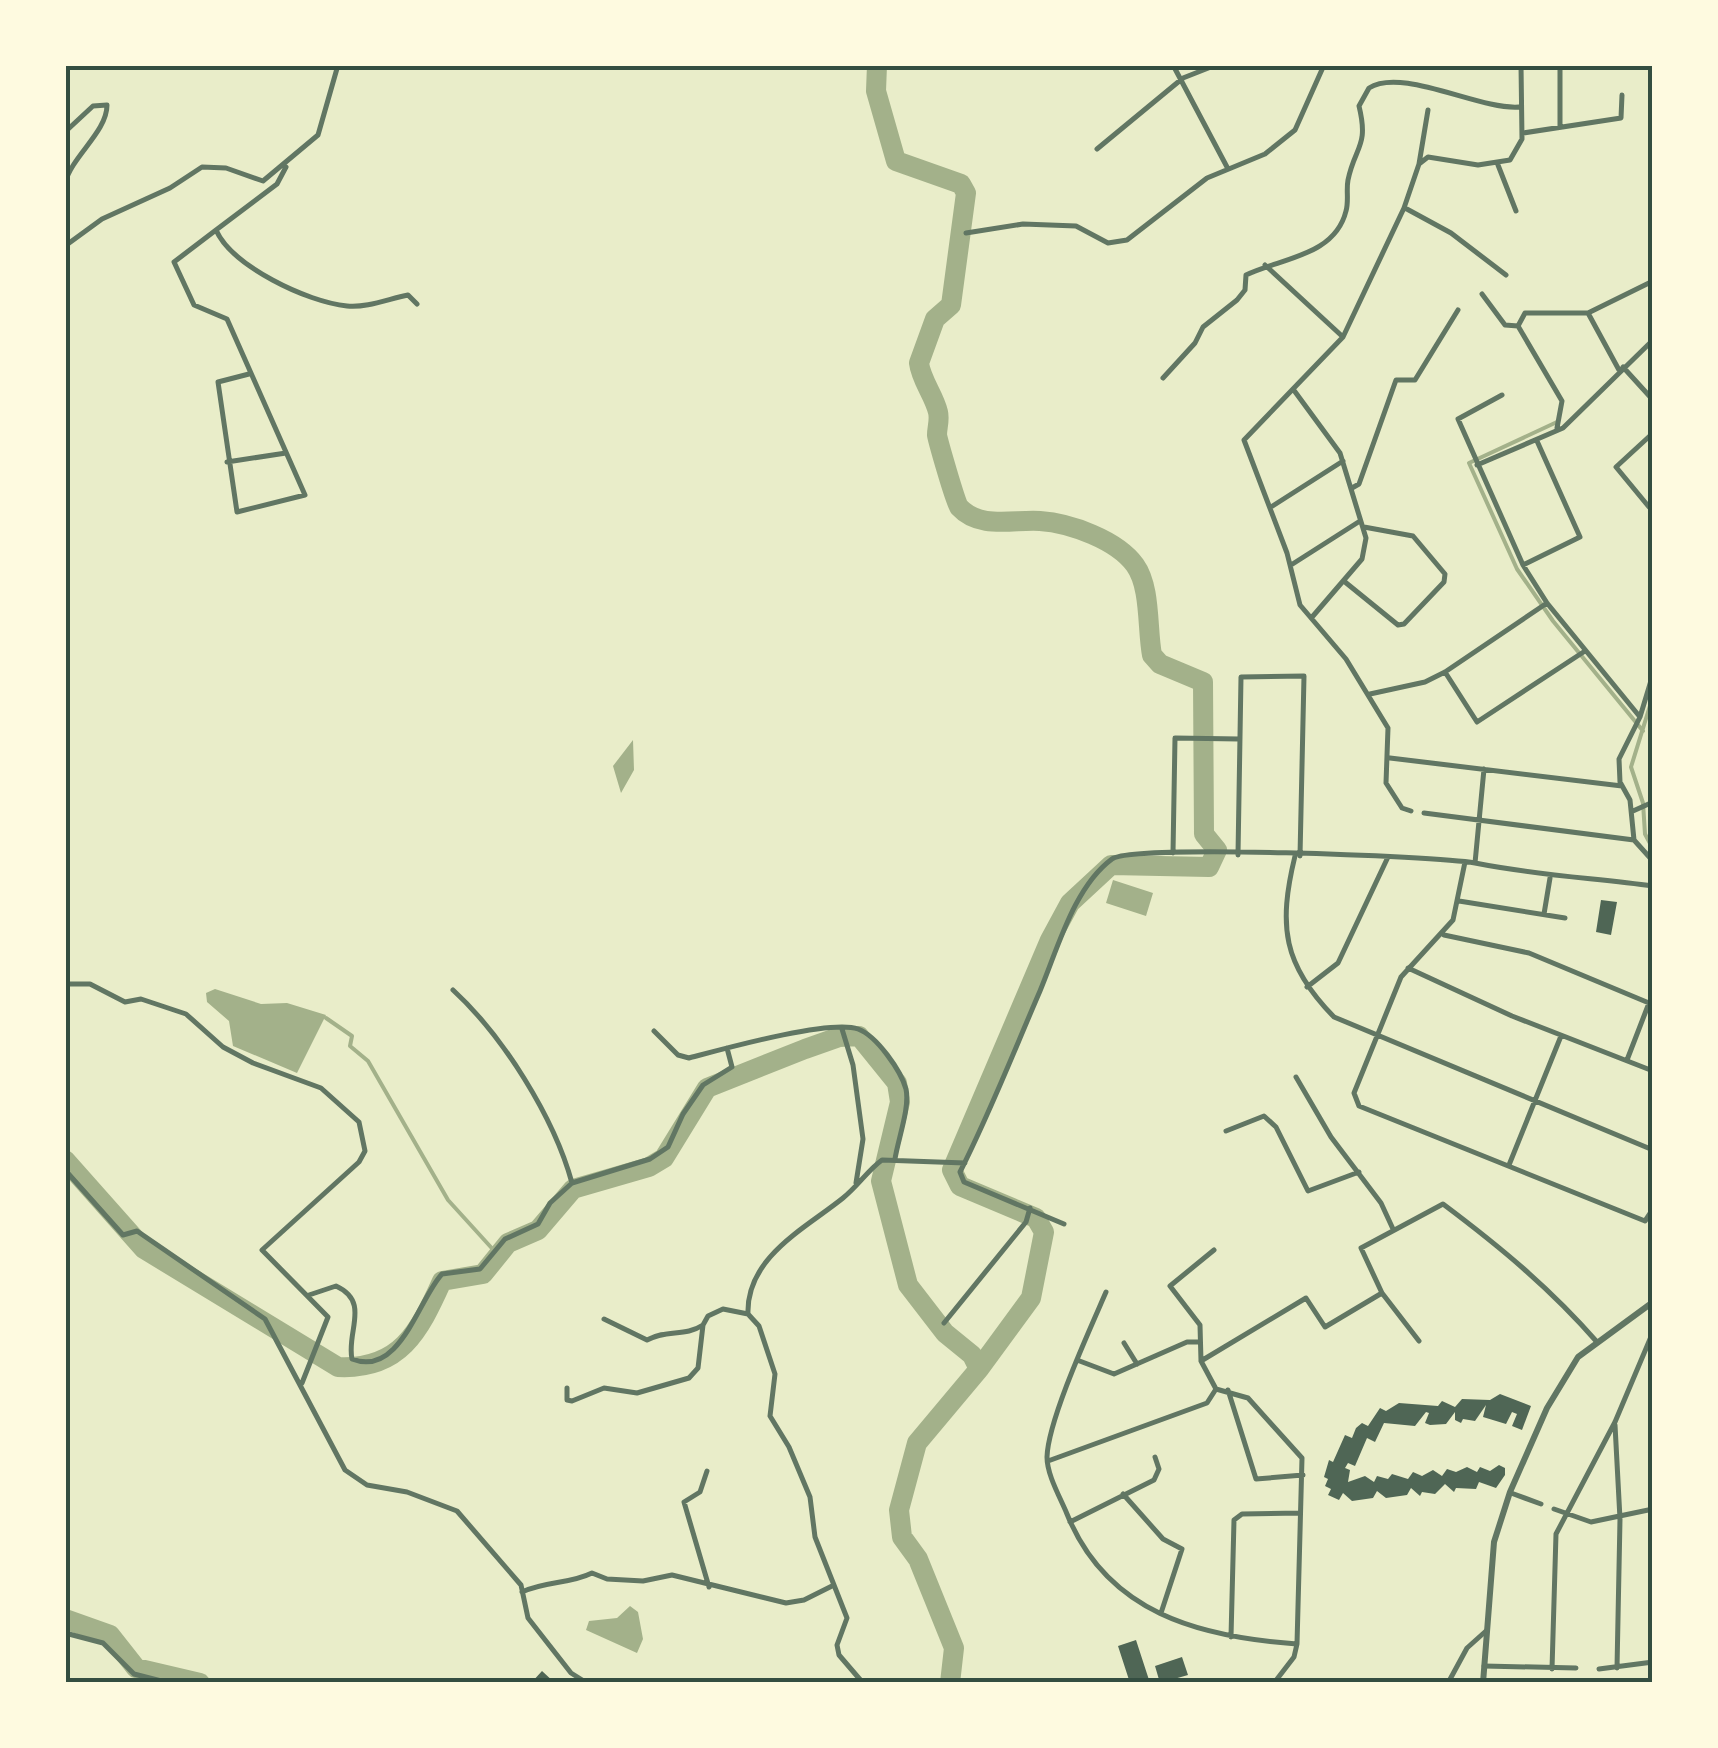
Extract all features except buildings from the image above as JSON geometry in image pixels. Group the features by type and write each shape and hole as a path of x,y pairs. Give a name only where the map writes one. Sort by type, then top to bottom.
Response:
{"street":[{"path":"65,246 102,219 170,188 202,167 226,168 257,182 287,164 318,135 338,65"},
{"path":"1173,65 1227,167"},
{"path":"1097,149 1182,78 1216,65"},
{"path":"966,233 1023,224 1076,226 1108,243 1118,243 1227,167 1265,154 1295,130 1324,65"},
{"path":"1419,164 1428,157 1498,165 1510,160 1522,133 1521,65"},
{"path":"1560,65 1560,126"},
{"path":"1163,378 1195,343 1203,326 1238,300 1246,274 1304,255 1339,229 1347,210 1348,179 1361,152 1364,127 1359,106 1376,83 1396,81 1500,108 1519,107"},
{"path":"1522,133 1620,118 1622,94"},
{"path":"65,132 93,106 107,106 108,111 68,171 65,184"},
{"path":"1410,811 1390,793 1384,768 1390,758 1388,728 1370,694 1314,616 1300,605 1291,565 1244,440 1343,337 1404,208 1419,164 1428,110"},
{"path":"249,374 218,382 237,512 304,496 227,319 194,305 174,262 277,184 287,164"},
{"path":"1498,165 1516,211"},
{"path":"1404,208 1451,233 1506,275"},
{"path":"216,230 229,252 252,264 264,277 328,302 368,305 408,294 417,304"},
{"path":"1265,265 1343,337"},
{"path":"1518,326 1526,313 1588,313 1653,281"},
{"path":"1482,294 1505,325 1518,326"},
{"path":"1352,488 1359,484 1396,380 1415,380 1458,310"},
{"path":"1588,313 1621,369 1653,400"},
{"path":"1518,326 1562,401 1557,428"},
{"path":"1477,465 1563,428 1653,340"},
{"path":"1293,389 1343,462 1363,524 1366,549 1345,582 1314,616"},
{"path":"1502,394 1458,418 1477,465 1523,565 1547,603 1640,717"},
{"path":"1653,433 1616,471 1653,507"},
{"path":"1523,565 1580,536 1537,441"},
{"path":"227,462 286,453"},
{"path":"1270,507 1343,462"},
{"path":"1291,565 1363,524 1413,536 1445,574 1444,582 1398,625 1345,582"},
{"path":"1370,694 1425,682 1445,672 1547,603"},
{"path":"1445,672 1476,722 1584,651"},
{"path":"1653,674 1640,717 1619,759 1622,786 1632,812 1634,840 1652,860 1653,871"},
{"path":"1238,855 1241,677 1304,676 1298,856 1285,928 1290,952 1307,987 1334,1017 1653,1150"},
{"path":"1173,853 1175,738 1238,738"},
{"path":"1390,758 1622,786"},
{"path":"1475,864 1484,769"},
{"path":"1632,812 1653,802"},
{"path":"1424,813 1634,840"},
{"path":"1064,1224 964,1182 960,1172 1075,907 1116,855 1388,857 1465,862 1550,878 1574,876 1653,886"},
{"path":"1307,987 1338,962 1388,857"},
{"path":"1465,862 1459,901 1444,936 1408,968 1377,1036 1354,1093 1359,1106 1645,1221 1653,1208"},
{"path":"1544,914 1550,878"},
{"path":"1459,901 1565,918"},
{"path":"1444,936 1529,953 1649,1002 1627,1060"},
{"path":"1408,968 1561,1036 1653,1071"},
{"path":"65,984 90,984 125,1002 141,999 186,1014 222,1047 253,1063 322,1088 359,1122 365,1135 359,1162 262,1250 328,1317 302,1384"},
{"path":"453,990 479,1012 555,1132 572,1183"},
{"path":"654,1031 678,1055 690,1058 842,1028 854,1027 868,1034 900,1074 907,1093 895,1159"},
{"path":"842,1028 853,1065 863,1140 856,1186"},
{"path":"1508,1165 1561,1036"},
{"path":"309,1295 336,1286 351,1296 357,1311 350,1354 361,1363 370,1362 403,1336 442,1274 480,1269 504,1239 538,1224 550,1203 572,1183 650,1159 668,1147 683,1114 703,1085 732,1067 727,1048"},
{"path":"1296,1077 1393,1230"},
{"path":"1226,1131 1264,1116 1276,1127 1308,1190 1358,1172"},
{"path":"748,1314 755,1282 778,1249 793,1232 856,1186 873,1166 895,1159 965,1163"},
{"path":"65,1170 124,1235 137,1231 148,1243 200,1270 265,1319 345,1470 367,1485 407,1492 457,1511 522,1592 528,1618 570,1673 588,1683"},
{"path":"1419,1341 1382,1293 1361,1248 1442,1204 1474,1225 1505,1258 1525,1264 1597,1342"},
{"path":"944,1323 1026,1222 1030,1208"},
{"path":"1214,1250 1170,1286 1196,1317 1201,1361 1216,1389"},
{"path":"1106,1292 1049,1441 1047,1461 1070,1522 1108,1580 1143,1607 1231,1637 1297,1644"},
{"path":"1201,1361 1306,1298 1325,1327 1382,1293"},
{"path":"1483,1683 1494,1542 1510,1492 1565,1373 1597,1342 1653,1302"},
{"path":"604,1319 648,1340 665,1330 688,1332 723,1308 748,1314 759,1326 775,1374 770,1416 789,1447 810,1498 815,1536 848,1626 837,1645 839,1655 863,1683"},
{"path":"567,1388 567,1400 572,1402 604,1388 636,1393 689,1378 701,1357 702,1325"},
{"path":"1552,1669 1556,1534 1615,1422 1653,1332"},
{"path":"1078,1360 1114,1374 1187,1342 1199,1342"},
{"path":"1124,1343 1137,1364"},
{"path":"1047,1461 1207,1403 1216,1389"},
{"path":"1216,1389 1248,1398 1302,1458 1297,1644 1294,1658 1274,1683"},
{"path":"1228,1390 1256,1480 1303,1475"},
{"path":"1615,1422 1620,1519 1617,1668"},
{"path":"1070,1522 1154,1480 1159,1469 1155,1457"},
{"path":"706,1472 700,1492 684,1502 709,1587"},
{"path":"1510,1492 1541,1504"},
{"path":"1123,1494 1163,1539 1182,1550 1161,1613"},
{"path":"1554,1509 1591,1522 1620,1519 1653,1509"},
{"path":"1231,1637 1234,1520 1242,1514 1300,1513"},
{"path":"522,1592 546,1581 575,1580 592,1573 608,1580 643,1580 672,1574 709,1587 786,1603 832,1586"},
{"path":"1448,1683 1467,1648 1486,1631"},
{"path":"65,1633 103,1644 134,1674 168,1683"},
{"path":"1600,1668 1653,1662"},
{"path":"1483,1666 1576,1668"}],"shaded area":[{"path":"633,740 634,770 621,793 613,766"},
{"path":"1113,880 1153,893 1146,916 1106,903"},
{"path":"215,989 261,1004 287,1003 326,1015 297,1073 233,1046 229,1021 207,1002 206,993"},
{"path":"630,1606 638,1612 643,1639 637,1653 586,1630 589,1621 617,1618"}],"waterway":[{"path":"877,65 876,91 896,161 961,184 966,193 951,305 935,319 919,363 938,412 937,435 957,503 977,519 1040,521 1078,529 1117,548 1135,565 1146,596 1152,655 1160,664 1203,682 1204,834 1217,850 1209,867 1111,865 1070,903 1050,940 952,1170 960,1186 1036,1218 1044,1232 1031,1298 979,1369"},
{"path":"1557,422 1469,463 1517,569 1553,621 1643,731"},
{"path":"1653,696 1631,767 1643,803 1645,834 1653,849"},
{"path":"326,1018 352,1036 350,1046 368,1061 448,1200 498,1255"},
{"path":"65,1160 144,1249 338,1367 359,1366 392,1355 405,1344 425,1316 442,1281 483,1274 508,1243 538,1230 573,1189 649,1167 664,1158 707,1088 839,1037 859,1036 897,1083 900,1102 881,1181 908,1285 945,1333 972,1355 979,1369 917,1443 899,1510 902,1537 918,1559 954,1648 950,1683"},
{"path":"65,1619 110,1635 136,1668 200,1683"}]}
